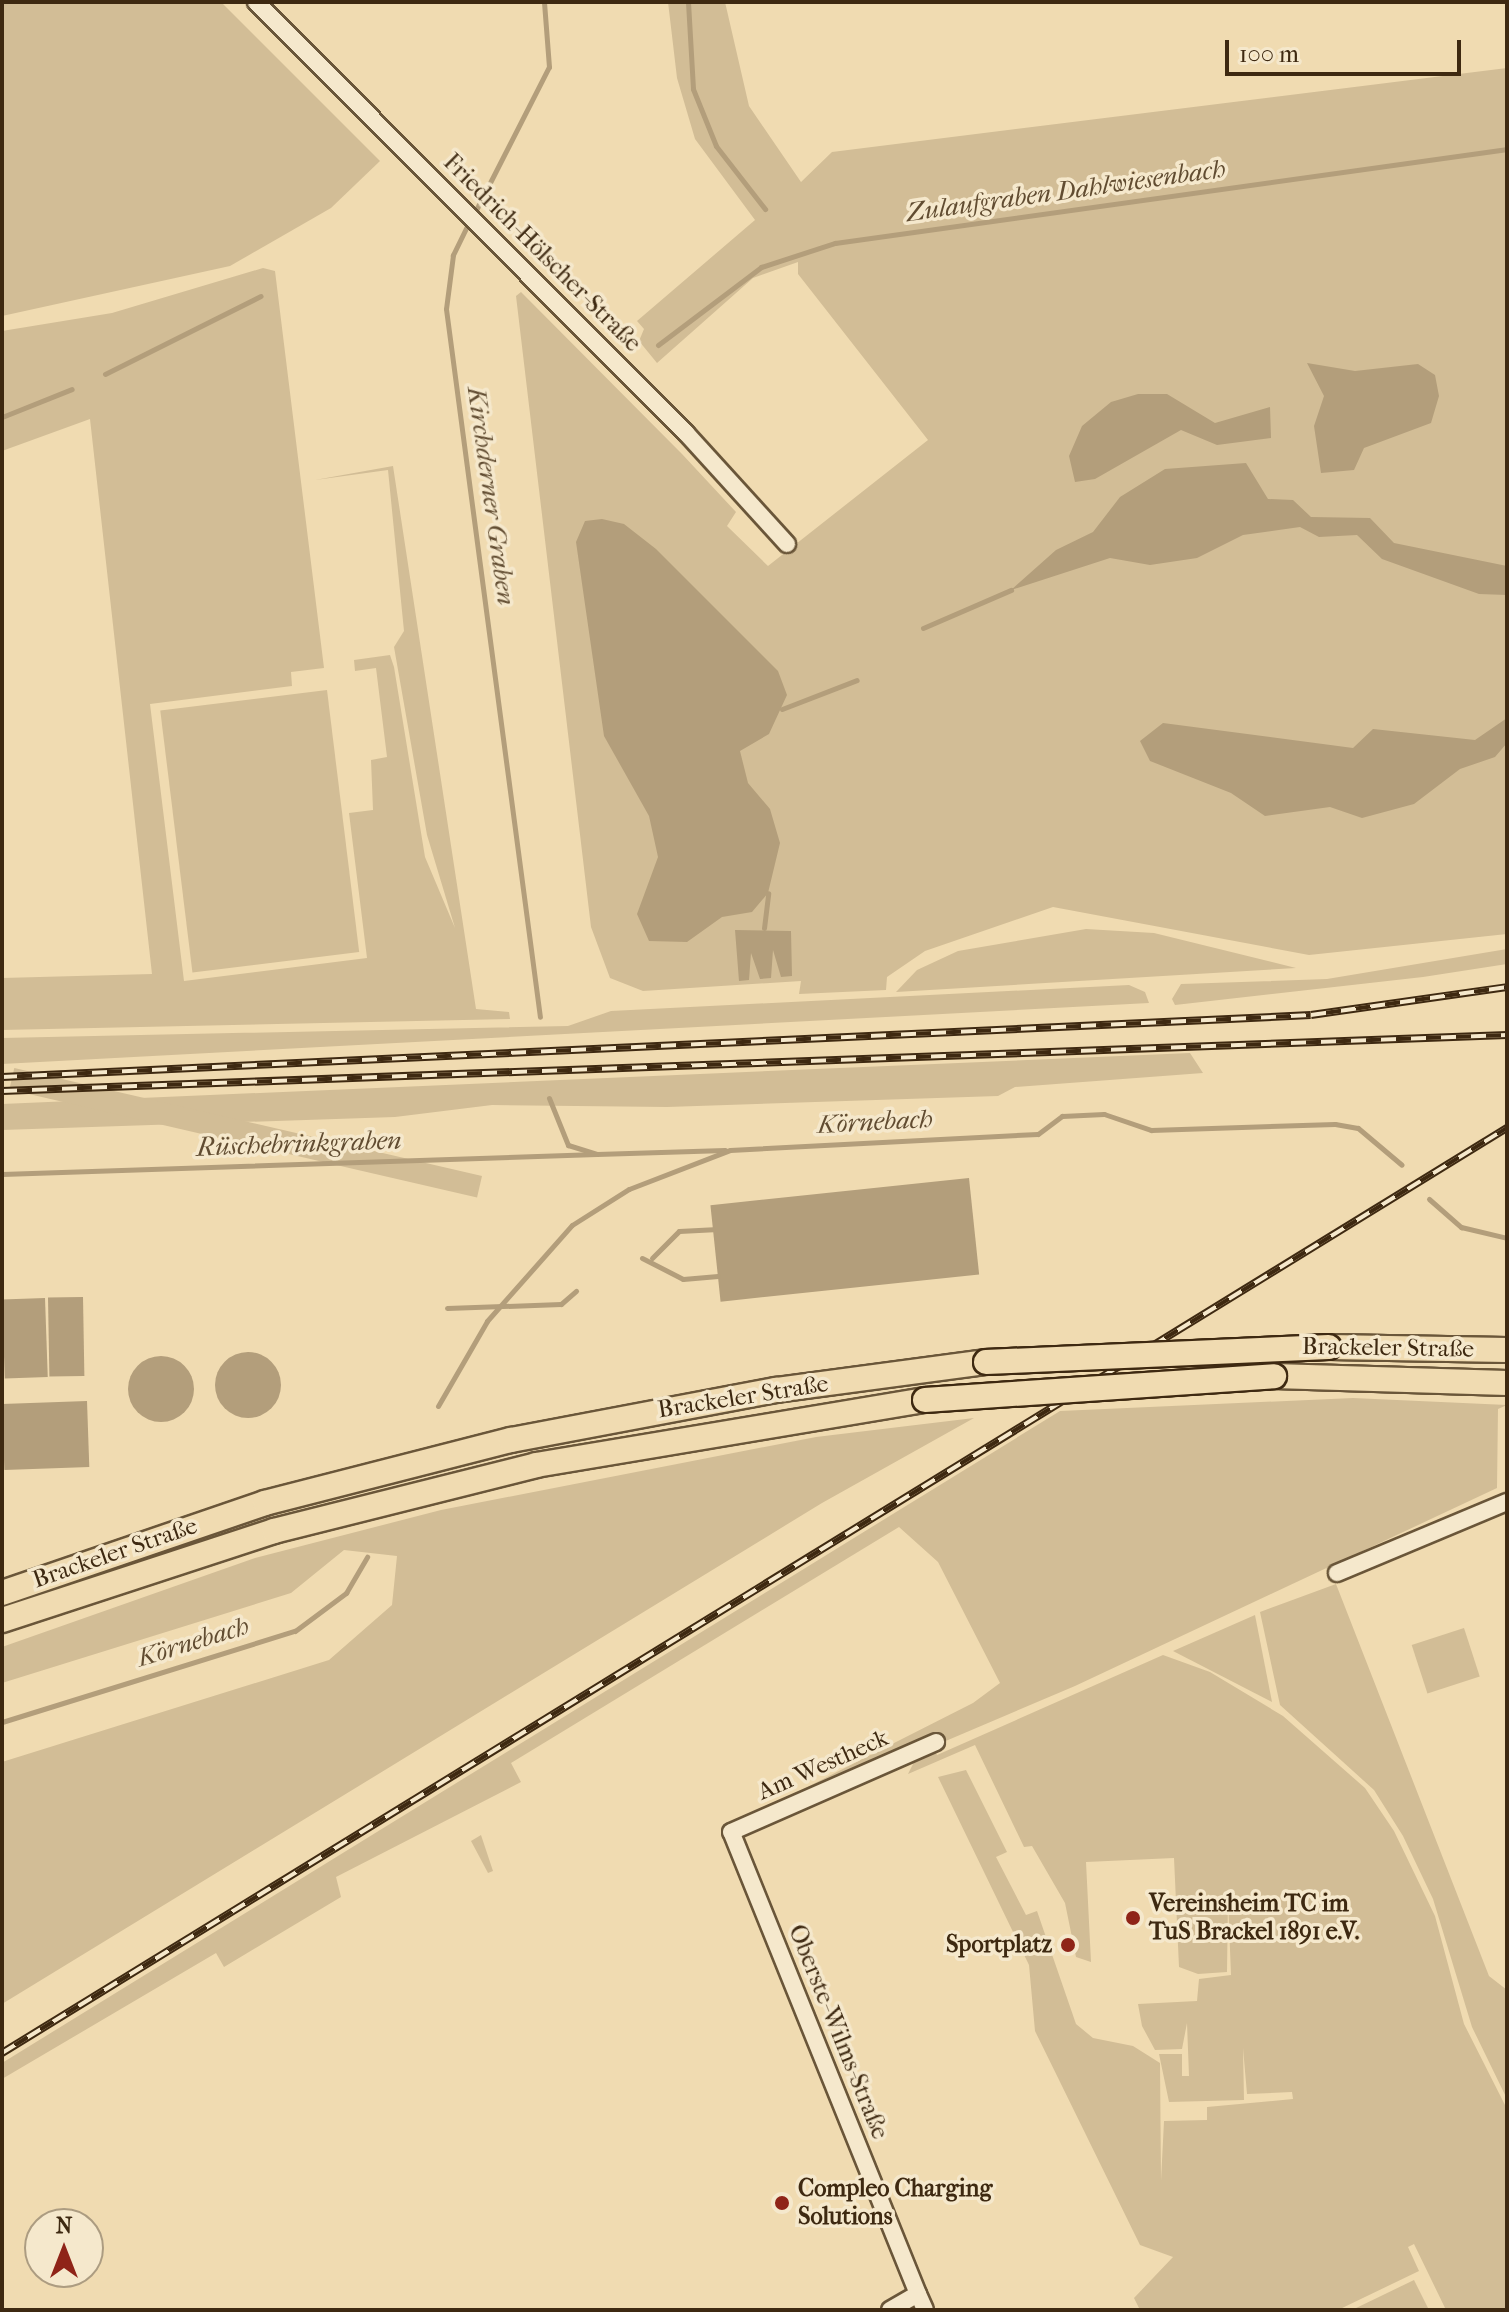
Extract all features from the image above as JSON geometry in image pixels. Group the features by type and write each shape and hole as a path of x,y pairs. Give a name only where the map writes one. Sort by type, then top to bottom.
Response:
{"highway":[{"name":"Brackeler Straße","path":"2,1593 250,1507 511,1440 776,1390 986,1362 1329,1347 1507,1350"},
{"name":"Brackeler Straße","path":"2,1620 274,1531 536,1465 925,1400 1274,1376 1403,1377 1507,1383"},
{"path":"1403,1377 1507,1395"},
{"path":"2,1629 68,1597"}],"street":[{"name":"Friedrich-Hölscher-Straße","path":"256,2 449,194 787,544"},
{"path":"1337,1573 1507,1502"},
{"name":"Am Westheck","path":"731,1832 936,1742"},
{"name":"Oberste-Wilms-Straße","path":"731,1832 925,2310"},
{"path":"890,2310 918,2294"}],"shaded area":[{"path":"2,2 221,2 380,161 331,208 230,266 2,316"},
{"path":"668,2 725,2 749,106 801,182 832,152 1507,68 1507,934 1309,955 1053,907 925,951 887,977 886,990 799,994 801,981 643,991 610,978 591,927 516,296 521,292 682,454 736,512 727,526 768,566 928,440 798,274 798,262 753,278 657,363 639,341 644,329 637,321 755,220 695,139 677,78"},
{"path":"263,268 275,271 324,668 291,672 292,686 150,704 184,981 367,958 349,813 373,810 371,760 387,757 376,668 355,671 354,660 390,655 425,857 455,928 427,835 394,647 404,631 388,470 315,480 393,466 476,1009 509,1012 510,1019 2,1030 2,978 152,974 90,419 2,451 2,331 112,313"},
{"path":"1307,363 1355,371 1418,364 1435,375 1439,396 1431,423 1364,448 1354,470 1321,473 1314,426 1324,396"},
{"path":"1138,394 1167,394 1215,423 1270,407 1271,438 1217,445 1181,430 1095,479 1075,482 1069,456 1082,426 1111,402"},
{"path":"1246,463 1268,499 1293,500 1311,517 1370,518 1394,543 1507,566 1507,595 1479,594 1382,559 1357,535 1319,537 1300,527 1243,535 1197,558 1150,565 1110,558 1011,590 1056,550 1093,532 1120,497 1165,469"},
{"path":"602,519 624,524 656,549 778,671 787,695 769,734 740,751 748,783 770,809 780,843 768,893 752,912 722,917 687,942 649,941 637,914 658,857 649,816 604,736 576,542 585,521"},
{"path":"327,690 359,952 192,973 160,710"},
{"path":"1507,718 1507,743 1495,757 1460,769 1414,804 1362,818 1330,807 1265,816 1231,793 1150,761 1140,741 1163,723 1353,748 1373,729 1475,740"},
{"path":"1086,929 1154,933 1296,968 896,992 917,970 958,951"},
{"path":"735,930 791,931 792,976 781,977 773,950 771,978 760,979 751,953 749,980 739,981"},
{"path":"1507,949 1507,964 1423,977 1175,1005 1172,999 1181,984 1327,979"},
{"path":"1129,985 1145,992 1149,1003 2,1064 2,1038 568,1026 611,1011"},
{"path":"1190,1053 1203,1073 1015,1087 998,1096 667,1107 492,1105 395,1117 2,1130 2,1104"},
{"path":"14,1068 482,1176 477,1197 9,1089"},
{"path":"969,1178 979,1274 721,1302 710,1205"},
{"path":"83,1297 84,1376 49,1377 48,1298"},
{"path":"45,1298 48,1377 5,1378 2,1300"},
{"path":"254,1352 272,1361 279,1372 279,1398 272,1409 261,1416 242,1418 229,1413 220,1404 215,1379 220,1366 229,1357"},
{"path":"167,1356 185,1365 192,1376 192,1402 185,1413 174,1420 155,1422 142,1417 133,1408 128,1383 133,1370 142,1361"},
{"path":"1353,1398 1507,1405 1498,1409 1497,1488 1075,1686 941,1743 936,1734 756,1813 973,1703 1000,1683 938,1562 899,1527 511,1763 521,1782 336,1877 341,1897 224,1967 216,1953 2,2079 2,2063 1060,1411"},
{"path":"87,1401 89,1467 4,1470 2,1404"},
{"path":"974,1418 822,1503 2,2004 2,1762 329,1660 392,1605 397,1556 344,1550 291,1593 2,1683 2,1647 255,1558 441,1510 816,1437"},
{"path":"1336,1584 1489,1976 1507,1990 1507,2099 1472,2027 1433,1899 1403,1836 1374,1790 1280,1705 1260,1612"},
{"path":"1255,1615 1272,1702 1173,1651"},
{"path":"1464,1628 1480,1677 1427,1693 1412,1645"},
{"path":"1163,1655 1210,1672 1283,1716 1365,1788 1394,1831 1435,1916 1464,2024 1507,2109 1507,2310 1446,2310 1414,2244 1408,2247 1419,2271 1338,2310 1140,2310 1134,2298 1173,2257 1140,2245 1035,2031 1029,1965 938,1777 966,1770 1007,1852 996,1857 1026,1915 1037,1911 1076,2024 1093,2038 1133,2046 1160,2063 1161,2181 1164,2121 1207,2120 1207,2107 1293,2099 1292,2092 1247,2094 1243,2048 1244,2100 1169,2102 1159,2054 1182,2054 1182,2076 1189,2076 1187,2023 1182,2049 1155,2050 1142,2026 1138,2004 1197,2001 1199,1979 1231,1975 1228,1899 1227,1972 1198,1974 1179,1967 1174,1858 1086,1862 1091,1962 1076,1957 1065,1903 1032,1846 1024,1847 975,1745 908,1774 917,1756 934,1749 937,1755"},
{"path":"481,1835 493,1871 488,1873 471,1841"},
{"path":"1414,2280 1429,2310 1352,2310"}],"waterway":[{"name":"Kirchderner Graben","path":"474,214 549,67 544,2"},
{"path":"688,2 693,89 716,146 765,209"},
{"name":"Zulaufgraben Dahlwiesenbach","path":"658,345 761,267 835,243 1507,149"},
{"name":"Kirchderner Graben","path":"469,222 453,255 446,309 540,1017"},
{"path":"105,374 261,296"},
{"path":"2,417 72,389"},
{"path":"923,628 1011,590"},
{"path":"782,709 857,680"},
{"path":"764,928 768,893"},
{"name":"Kirchderner Graben","path":"549,1098 568,1145 597,1154 725,1150"},
{"name":"Körnebach","path":"438,1406 487,1321 572,1225 629,1189 730,1150 1038,1134 1062,1116 1104,1114 1151,1130 1335,1124 1358,1128 1402,1165"},
{"name":"Rüschebrinkgraben","path":"2,1174 597,1154"},
{"path":"1429,1199 1461,1227 1507,1238"},
{"path":"652,1258 679,1231 713,1229"},
{"path":"642,1258 683,1279 718,1276"},
{"path":"447,1308 561,1304 576,1291"},
{"name":"Körnebach","path":"2,1722 295,1631 346,1593 367,1557"}],"railway":[{"path":"2,1077 1311,1015 1507,987"},
{"path":"2,1091 1507,1035"},
{"path":"2,2053 1507,1128"}],"place":[{"name":"Vereinsheim TC im TuS Brackel 1891 e.V.","path":"1133,1918"},
{"name":"Sportplatz","path":"1068,1945"},
{"name":"Compleo Charging Solutions","path":"782,2203"}]}
